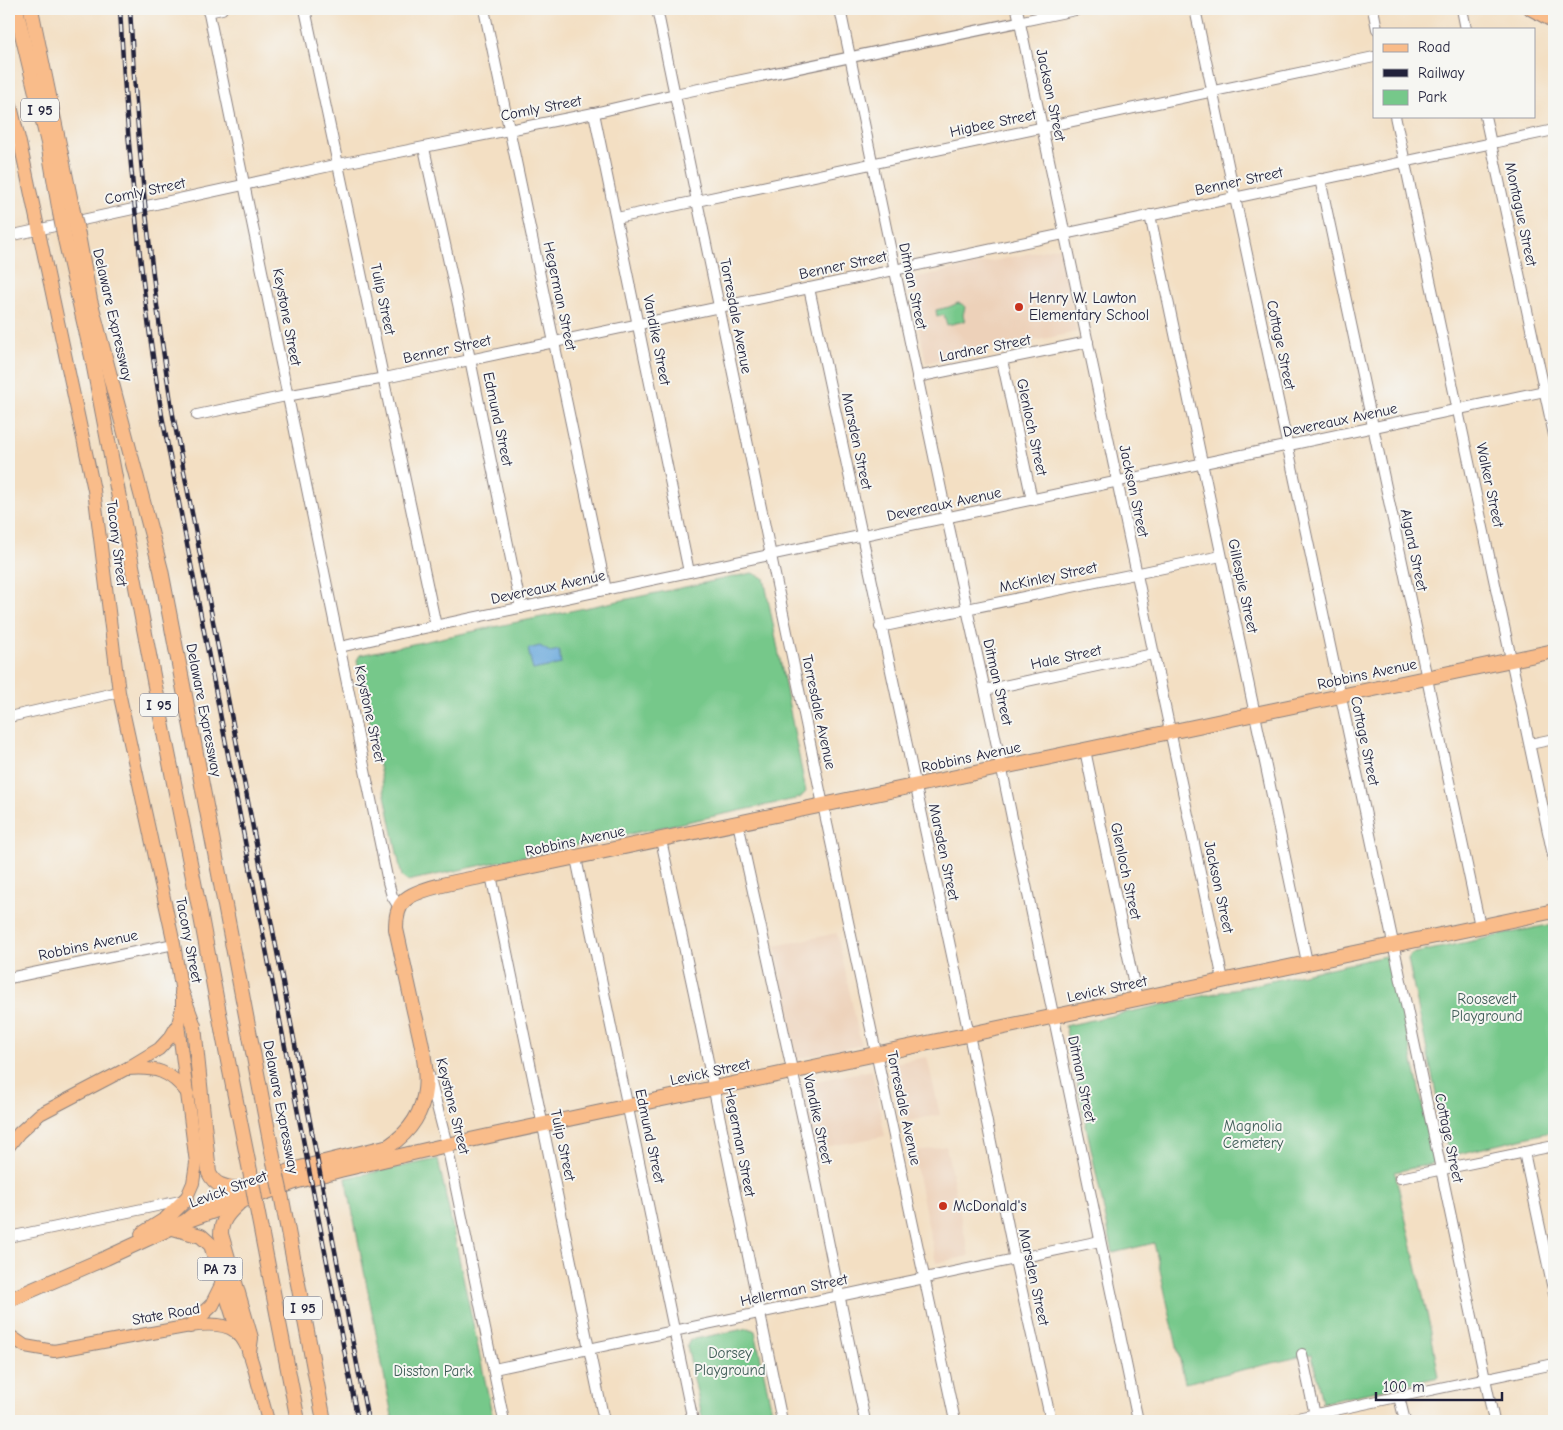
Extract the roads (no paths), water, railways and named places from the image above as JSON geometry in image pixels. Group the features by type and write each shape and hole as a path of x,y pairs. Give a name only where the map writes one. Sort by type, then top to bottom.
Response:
{"highway":[{"name":"Delaware Expressway","path":"16,9 72,237 92,357 298,1421"},
{"name":"Delaware Expressway","path":"31,9 66,210"},
{"name":"Delaware Expressway","path":"72,237 161,570 324,1421"},
{"name":"Robbins Avenue","path":"399,907 405,899 412,895 491,875 1554,651"},
{"name":"Keystone Street","path":"399,907 396,917 396,928 426,1063"},
{"name":"Levick Street","path":"239,1195 447,1144 1554,911"},
{"path":"182,994 194,1026 209,1173 218,1184 239,1195 227,1215 221,1228 221,1234 251,1338 249,1352"},
{"name":"Levick Street","path":"106,1258 296,1169 389,1146 404,1134 418,1116 426,1091 426,1063"},
{"path":"9,1300 106,1258 166,1219 186,1199"},
{"name":"PA 73","path":"173,1228 192,1232 208,1241 214,1250 239,1334"},
{"path":"190,1326 212,1305 224,1281"}],"main road":[{"path":"1530,9 1554,22"},
{"name":"Tacony Street","path":"9,98 15,144 39,230 94,490 119,692 174,944 182,994"},
{"path":"9,1146 24,1128 40,1114 160,1049 167,1042 178,1024 182,1008 182,994"},
{"path":"178,1024 196,1163 193,1183 186,1199"},
{"path":"126,1069 141,1068 164,1073 176,1080 188,1094"},
{"name":"State Road","path":"9,1335 25,1346 54,1350 216,1323 239,1334"},
{"name":"PA 73","path":"239,1334 248,1346 268,1421"}],"street":[{"path":"208,10 222,9"},
{"name":"Tulip Street","path":"305,9 385,378 436,626"},
{"name":"Hegerman Street","path":"484,9 606,590"},
{"name":"Torresdale Avenue","path":"657,9 823,805 955,1421"},
{"name":"Ditman Street","path":"840,9 1138,1421"},
{"name":"Jackson Street","path":"1017,9 1223,980"},
{"name":"Comly Street","path":"9,236 339,164 594,113 675,94 1080,9"},
{"name":"Cottage Street","path":"1195,9 1494,1421"},
{"path":"1372,9 1377,28"},
{"path":"1462,9 1466,28"},
{"name":"Keystone Street","path":"208,10 286,396 388,882 392,896 399,907"},
{"name":"Higbee Street","path":"617,218 1373,58"},
{"name":"Vandike Street","path":"594,113 690,572"},
{"name":"Walker Street","path":"1396,118 1457,410 1470,458 1530,744 1551,825 1554,860"},
{"name":"Montague Street","path":"1485,118 1550,390 1554,435"},
{"name":"Benner Street","path":"197,415 385,378 1554,130"},
{"name":"Edmund Street","path":"424,148 521,608"},
{"name":"Algard Street","path":"1320,180 1480,926"},
{"name":"Gillespie Street","path":"1150,215 1307,962"},
{"name":"Marsden Street","path":"809,288 968,1034 1014,1260 1050,1421"},
{"name":"Lardner Street","path":"917,377 1088,342"},
{"name":"Glenloch Street","path":"1002,360 1032,500"},
{"name":"Devereaux Avenue","path":"340,647 1550,390"},
{"name":"McKinley Street","path":"880,627 1221,556"},
{"name":"Hale Street","path":"985,690 1153,654"},
{"path":"9,717 119,692"},
{"path":"1530,744 1554,739"},
{"name":"Glenloch Street","path":"1084,750 1137,999"},
{"name":"Vandike Street","path":"738,824 865,1421"},
{"name":"Hegerman Street","path":"661,840 782,1421"},
{"name":"Edmund Street","path":"576,858 693,1421"},
{"name":"Tulip Street","path":"491,875 604,1421"},
{"name":"Robbins Avenue","path":"9,978 174,944"},
{"name":"Keystone Street","path":"426,1063 447,1144 504,1421"},
{"path":"1400,1178 1554,1146"},
{"path":"1524,1152 1554,1294"},
{"name":"Levick Street","path":"9,1237 186,1199"},
{"name":"Hellerman Street","path":"494,1369 1100,1241"},
{"path":"1302,1354 1315,1418"},
{"path":"1284,1421 1315,1418 1400,1397 1554,1364"},
{"path":"1400,1397 1405,1421"}],"water":[{"path":"540,646 550,652 559,650 561,664 533,670 528,649"}],"railway":[{"path":"120,9 135,213 147,315 162,416 358,1421"},
{"path":"130,9 146,212 158,314 173,415 368,1421"}],"place":[{"name":"Henry W. Lawton Elementary School","path":"1019,307"},
{"name":"McDonald's","path":"943,1206"}],"park label":[{"name":"Roosevelt Playground","path":"1487,1008"},
{"name":"Magnolia Cemetery","path":"1253,1134"},
{"name":"Dorsey Playground","path":"730,1362"},
{"name":"Disston Park","path":"433,1371"}]}
